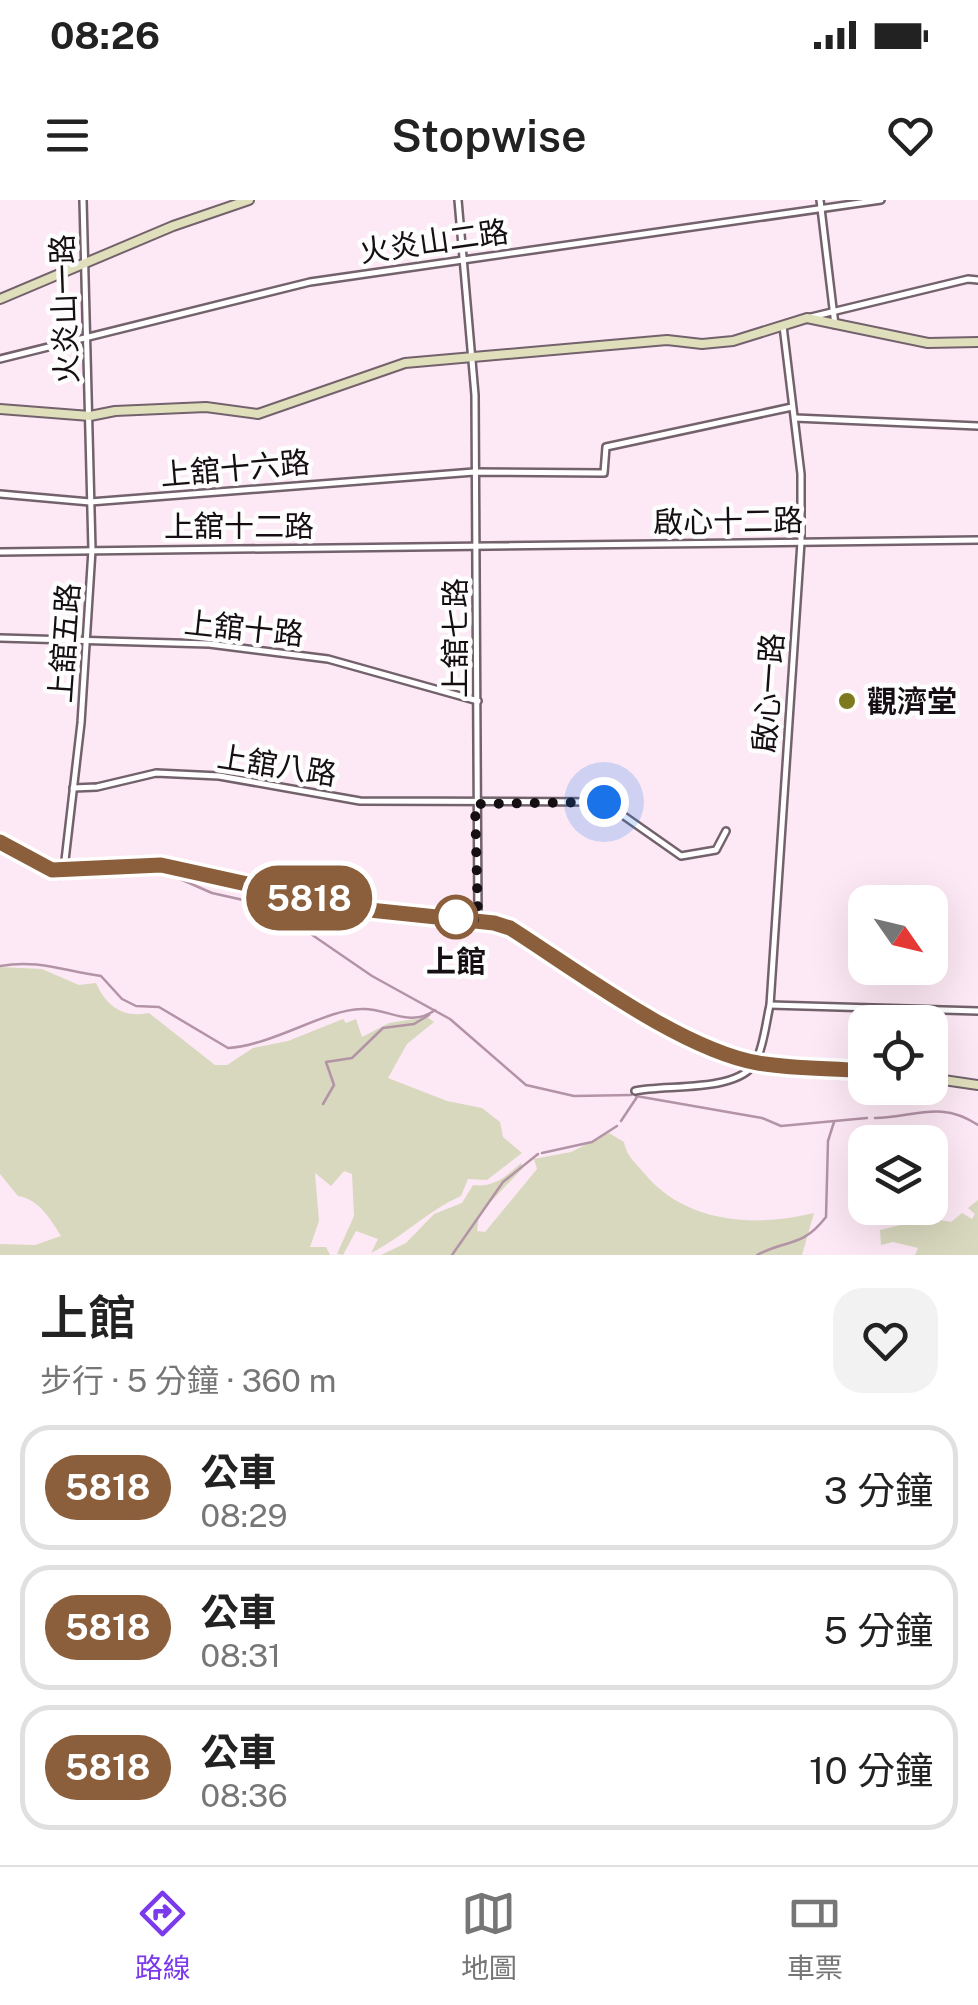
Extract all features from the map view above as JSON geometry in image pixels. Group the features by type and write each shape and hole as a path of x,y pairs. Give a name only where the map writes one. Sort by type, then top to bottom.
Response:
{"street":[{"name":"火炎山一路","path":"83,200 90,416"},
{"path":"0,299 249,200"},
{"name":"上舘七路","path":"458,200 461,262 474,356 478,920"},
{"path":"820,200 835,325"},
{"name":"火炎山二路","path":"0,359 310,282 882,200"},
{"path":"0,410 90,416 169,407 258,414 405,363 667,340 702,344 733,341 834,311 978,280"},
{"path":"807,318 928,343 978,342"},
{"name":"啟心一路","path":"756,1063 770,1005 801,542 795,418 783,326"},
{"name":"上舘十六路","path":"0,494 90,502 474,472 604,473 606,447 794,407"},
{"name":"上舘五路","path":"64,872 92,550 90,416"},
{"path":"795,418 978,426"},
{"name":"啟心十二路","path":"478,546 978,540"},
{"name":"上舘十二路","path":"0,552 478,546"},
{"name":"上舘十路","path":"0,638 208,644 328,659 478,701"},
{"name":"上舘八路","path":"73,788 174,774 219,776 360,802 604,802 680,856 716,850 726,832"},
{"path":"0,842 52,870 161,865 360,909 478,920 510,928 685,1034 756,1063 848,1070"},
{"path":"770,1005 978,1011"},
{"path":"635,1091 662,1085 706,1086 740,1075 756,1063"},
{"path":"948,1081 978,1086"}],"green space":[{"path":"0,967 42,969 79,985 96,983 105,999 117,1009 131,1014 149,1013 215,1065 227,1065 253,1048 288,1041 343,1019 346,1023 356,1019 362,1037 389,1023 427,1017 434,1022 407,1044 388,1078 447,1101 482,1108 500,1122 503,1137 522,1153 487,1180 468,1179 461,1196 371,1253 378,1239 356,1231 343,1255 337,1254 354,1216 352,1174 344,1171 331,1186 315,1173 319,1221 310,1247 326,1247 330,1255 0,1255 0,1244 35,1245 61,1236 44,1211 18,1196 0,1174"},
{"path":"609,1133 624,1142 631,1159 661,1190 700,1212 745,1220 814,1213 802,1255 381,1255 406,1243 434,1214 462,1203 473,1185 493,1183 521,1163 523,1168 479,1214 477,1231 485,1232 537,1169 534,1159 571,1152"},
{"path":"978,1200 978,1255 915,1255 918,1248 893,1242 881,1245 880,1230 901,1225 948,1225 962,1213 972,1219 975,1214 968,1208"}],"waterway":[{"path":"0,849 59,879 164,872 212,893 270,906 372,976 450,1019 526,1085 574,1096 631,1095"},
{"path":"0,966 39,965 101,976 122,999 136,1006 159,1007 228,1048 263,1041 347,1011 370,1009 416,1018 435,1010"},
{"path":"323,1104 334,1085 326,1062 352,1058 383,1028 414,1024 429,1015"},
{"path":"636,1096 762,1118 781,1126 867,1118"},
{"path":"621,1121 637,1097"},
{"path":"875,1118 940,1112 965,1117 978,1125"},
{"path":"757,1255 802,1238 826,1217 828,1141 834,1122"},
{"path":"542,1153 592,1142 617,1126"},
{"path":"452,1255 503,1182 538,1154"}],"bus line":[{"name":"5818","path":"0,842 52,870 64,872 161,865 360,909 494,923 510,928 636,1008 726,1053 756,1063 848,1070"}],"place":[{"name":"觀濟堂","path":"847,701"},
{"name":"上館","path":"456,917"}],"route":[{"path":"456,917 478,920 475,804 604,802"}]}
